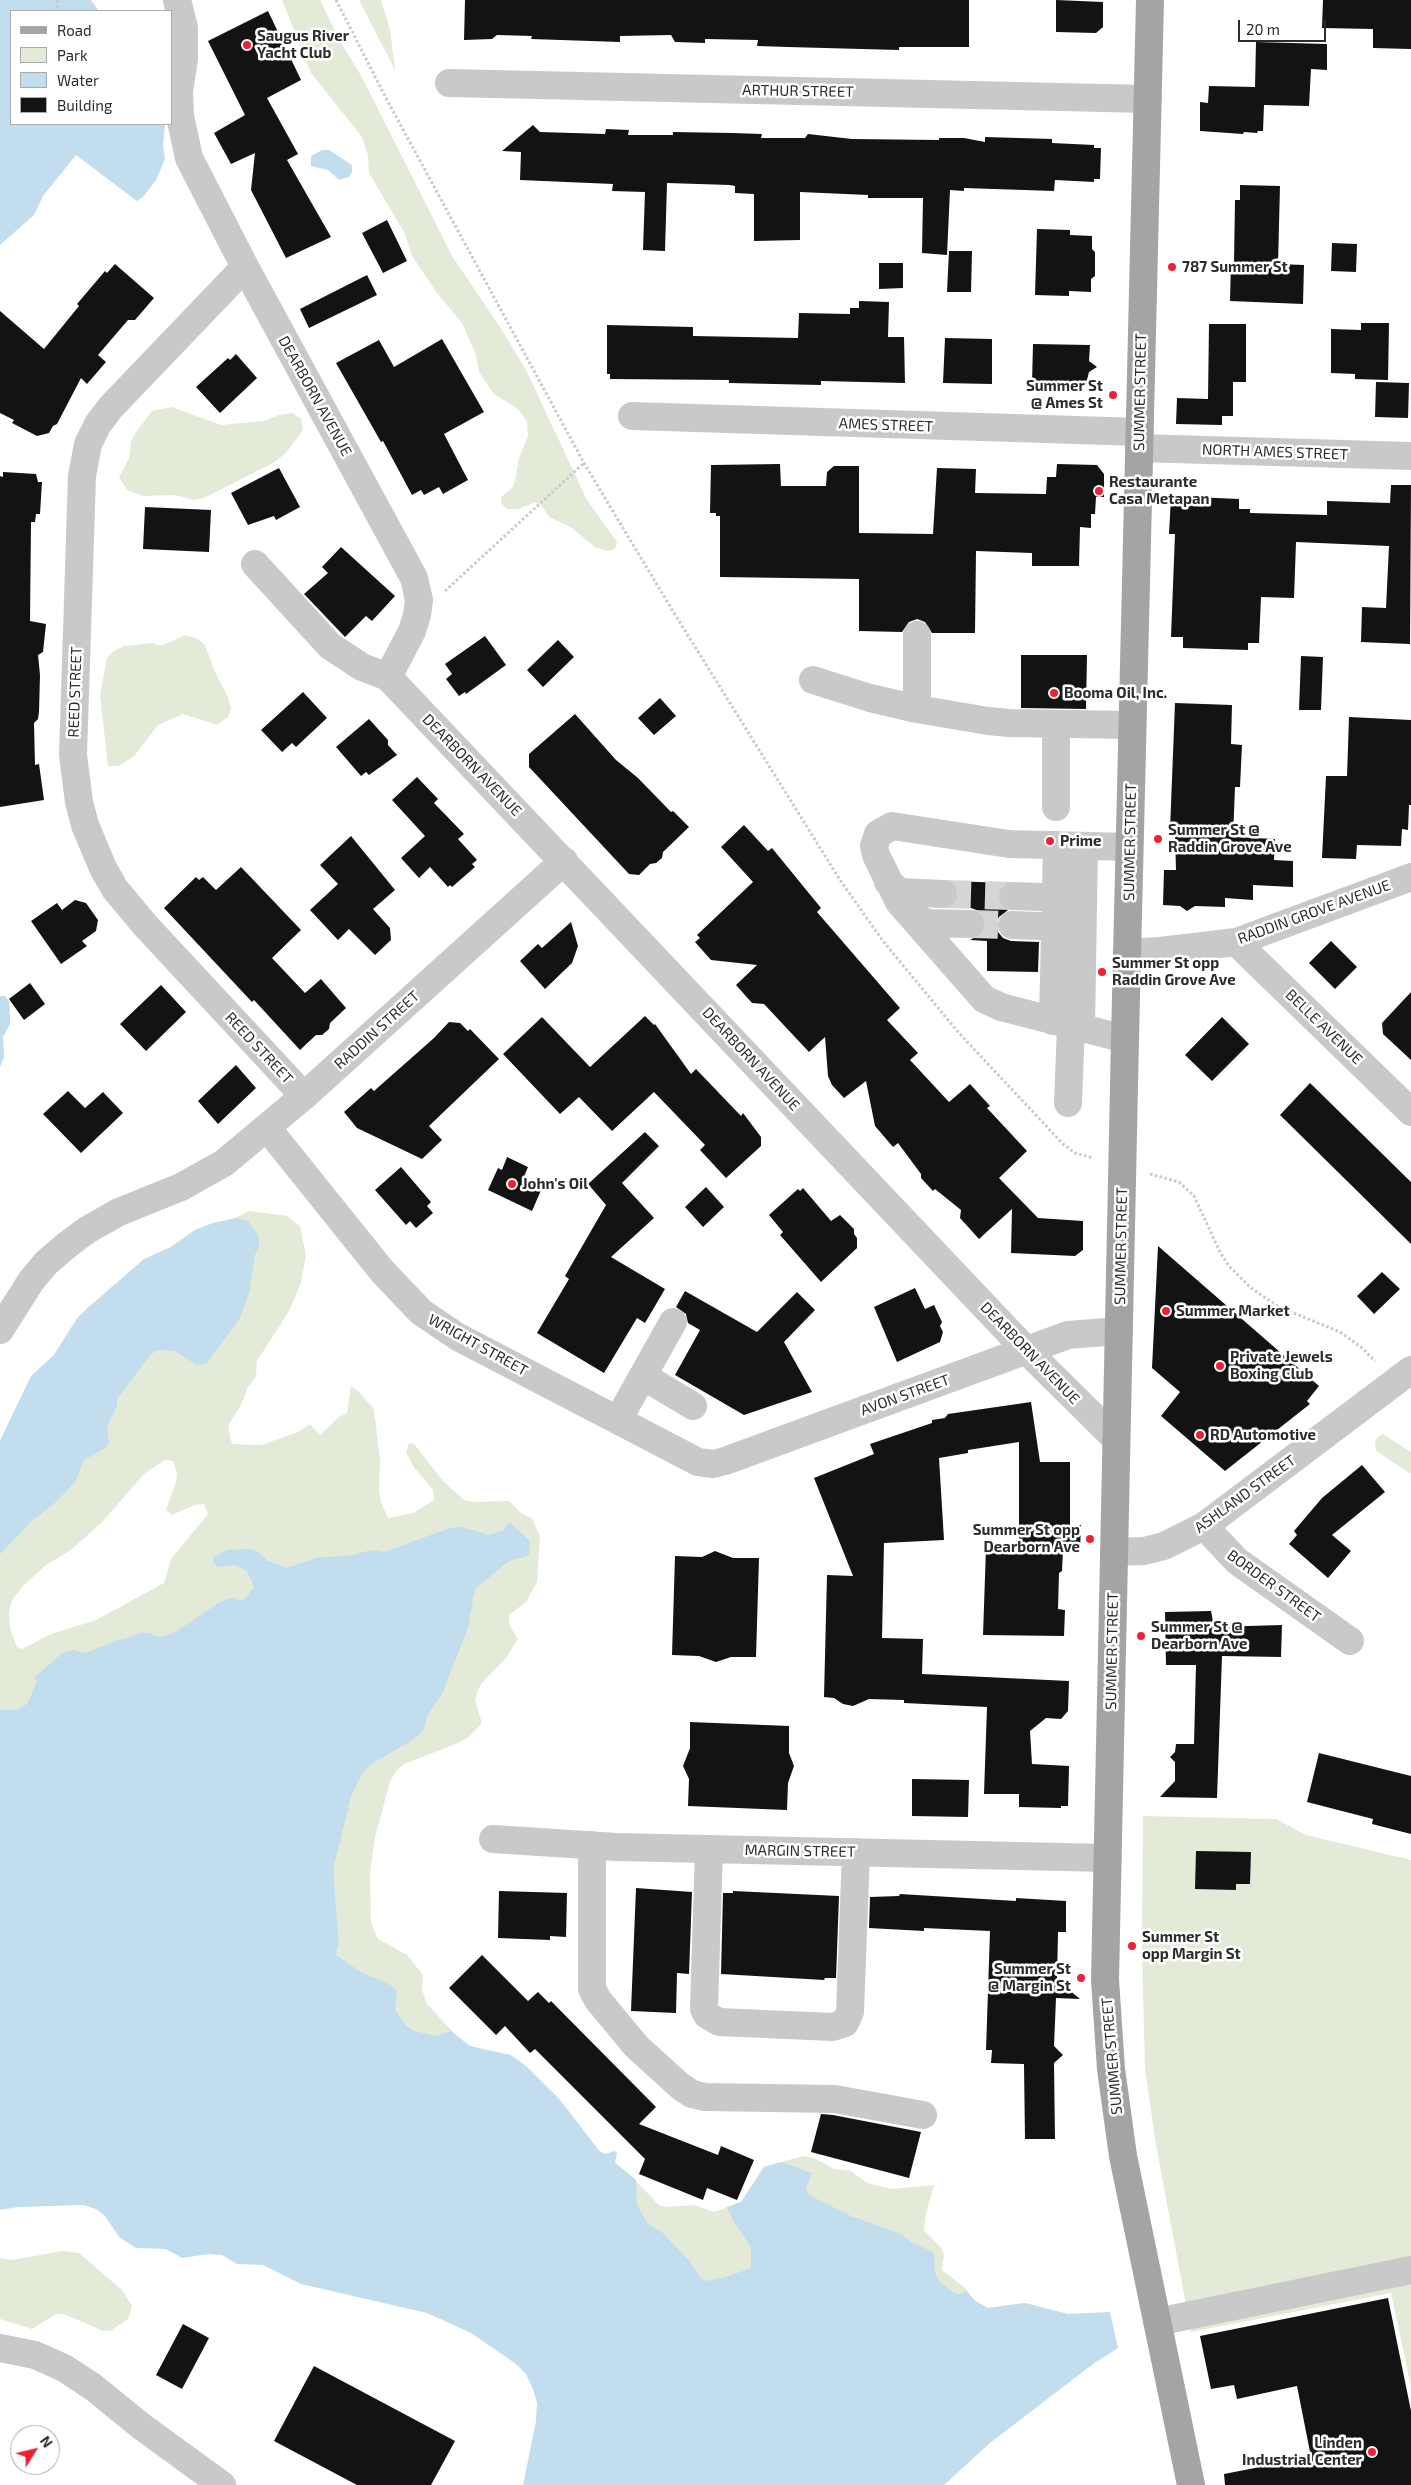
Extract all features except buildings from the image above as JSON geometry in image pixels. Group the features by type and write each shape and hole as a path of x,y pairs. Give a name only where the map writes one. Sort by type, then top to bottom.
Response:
{"main road":[{"name":"SUMMER STREET","path":"1150,0 1129,847 1106,1980 1113,2085 1123,2156 1191,2485"}],"street":[{"name":"DEARBORN AVENUE","path":"177,0 184,28 184,59 179,91 180,116 189,158 245,267 411,571 419,600 412,631 388,677"},
{"name":"ARTHUR STREET","path":"449,83 1148,99"},
{"name":"REED STREET","path":"245,267 111,407 98,424 88,444 82,476 73,755 78,794 85,824 93,847 115,888 144,925 304,1096"},
{"name":"AMES STREET","path":"632,416 1139,440"},
{"name":"NORTH AMES STREET","path":"1139,440 1411,456"},
{"name":"DEARBORN AVENUE","path":"256,564 330,646 362,667 388,677 1027,1351 1116,1439"},
{"path":"917,635 917,709"},
{"path":"813,680 870,698 917,709 1002,722 1132,725"},
{"path":"1056,724 1056,807"},
{"path":"1125,1039 1001,1007 984,999 904,907 888,882 874,846 878,834 892,826 976,840 1129,847"},
{"path":"1061,1023 1039,926 1040,897 1063,845"},
{"path":"1063,845 1061,1023 1068,1103"},
{"name":"RADDIN STREET","path":"0,1330 31,1281 46,1263 67,1245 87,1230 119,1212 182,1187 224,1163 268,1129 564,862"},
{"name":"RADDIN GROVE AVENUE","path":"1127,953 1236,942 1411,877"},
{"path":"888,882 900,892 942,894"},
{"path":"1013,896 1040,897"},
{"path":"904,907 918,919 928,923 970,924"},
{"path":"1012,925 1039,926"},
{"name":"BELLE AVENUE","path":"1236,942 1411,1112"},
{"name":"WRIGHT STREET","path":"268,1129 382,1271 421,1312 458,1336 693,1460"},
{"path":"618,1420 673,1322"},
{"name":"AVON STREET","path":"693,1460 708,1464 725,1461 1074,1333 1119,1332"},
{"path":"643,1376 693,1406"},
{"name":"ASHLAND STREET","path":"1114,1552 1144,1551 1164,1546 1204,1526 1402,1376"},
{"name":"BORDER STREET","path":"1204,1526 1237,1561 1350,1641"},
{"name":"MARGIN STREET","path":"493,1839 708,1849 1108,1858"},
{"path":"592,1845 592,1989 627,2036 680,2086 692,2094 705,2097 835,2100 923,2114"},
{"path":"708,1849 704,2009 706,2015 719,2022 833,2027 845,2023 850,2012 856,1852"},
{"path":"1157,2322 1411,2270"},
{"path":"0,2348 35,2355 64,2368 222,2485"}],"path":[{"path":"336,0 387,100 584,463 818,847 850,895 919,986 1020,1100 1063,1144 1075,1153 1173,1179 1182,1184 1194,1196 1229,1266 1251,1288 1279,1307 1333,1329 1402,1376"},
{"path":"419,600 440,595 448,589 584,463"}],"green space":[{"path":"282,0 320,0 340,41 363,79 452,256 502,330 527,372 587,500 617,542 615,549 608,551 595,547 572,528 549,517 541,505 535,502 519,509 507,509 501,503 501,497 512,488 515,481 519,458 528,436 527,421 518,409 494,394 479,372 476,355 462,323 437,293 412,256 404,232 369,173 368,155 362,137 311,73"},
{"path":"359,0 381,0 390,29 395,70"},
{"path":"172,407 221,425 264,421 279,415 293,413 301,419 303,430 285,454 273,463 204,498 194,500 175,495 143,496 127,490 119,477 129,458 131,441 152,411"},
{"path":"186,635 198,639 205,645 215,672 228,697 231,709 228,717 217,725 183,714 158,725 135,755 124,763 118,766 108,766 100,695 107,658 114,651 124,646 153,643 160,646"},
{"path":"249,1211 287,1216 300,1226 306,1255 301,1283 289,1311 257,1361 256,1376 248,1387 242,1403 228,1426 232,1444 261,1445 298,1432 310,1424 320,1435 339,1417 347,1413 351,1386 374,1409 380,1460 379,1491 381,1502 388,1518 413,1513 434,1500 433,1490 413,1466 406,1452 409,1443 415,1445 443,1481 464,1500 473,1502 509,1501 522,1514 532,1518 540,1536 537,1582 526,1602 509,1615 509,1624 518,1639 506,1658 481,1684 478,1690 475,1701 482,1723 469,1737 404,1764 396,1771 390,1782 375,1837 370,1873 371,1923 378,1939 407,1955 423,1975 422,1990 427,2004 463,2043 481,2051 510,2055 519,2060 560,2100 600,2152 606,2154 614,2151 617,2153 615,2163 628,2173 659,2205 667,2207 694,2205 714,2212 720,2210 741,2202 764,2167 803,2156 814,2158 834,2169 851,2171 867,2183 892,2189 934,2185 926,2214 924,2230 942,2249 944,2255 942,2270 964,2287 975,2301 988,2308 1025,2303 1068,2314 932,2388 0,1978 0,1441 31,1376 54,1355 72,1326 87,1308 144,1259 171,1247 195,1230 213,1223 232,1220","holes":["165,1460 173,1461 177,1473 176,1482 166,1510 172,1515 194,1505 204,1504 208,1514 171,1559 164,1583 96,1620 51,1634 22,1649 17,1647 10,1628 9,1612 12,1600 23,1586 46,1565 71,1550 102,1522 145,1473"]},
{"path":"1383,1434 1411,1452 1411,1474 1376,1451 1377,1437"},
{"path":"1143,1816 1276,1819 1306,1835 1411,1860 1411,2387 1391,2293 1191,2332 1156,2145 1145,2069 1142,1952"},
{"path":"63,2251 79,2253 123,2291 132,2306 128,2319 110,2331 103,2331 64,2314 56,2314 32,2329 0,2319 0,2258 12,2260"}],"water":[{"path":"0,0 91,0 98,10 10,10 10,125 165,125 163,147 165,159 156,180 143,197 137,201 76,155 43,196 34,215 0,245"},
{"path":"322,150 329,150 352,165 352,172 349,177 339,180 328,170 311,166 311,156"},
{"path":"0,996 5,996 9,1001 10,1024 3,1037 4,1057 0,1067"},
{"path":"236,1218 248,1221 259,1237 259,1246 255,1255 249,1293 240,1318 206,1364 197,1365 175,1351 159,1350 151,1354 117,1399 117,1406 107,1426 109,1442 105,1448 84,1460 75,1482 56,1502 33,1520 0,1554 0,1441 31,1376 54,1355 78,1317 144,1259 171,1247 195,1230 213,1223"},
{"path":"509,1522 529,1540 530,1551 528,1556 509,1561 475,1589 467,1631 442,1694 428,1714 423,1731 411,1741 371,1764 362,1774 351,1796 334,1865 339,1941 336,1955 359,1971 391,1985 397,1991 395,2009 406,2026 414,2031 437,2036 451,2031 470,2046 510,2055 527,2067 560,2100 600,2152 606,2154 614,2151 617,2153 615,2163 636,2180 637,2204 647,2223 662,2232 691,2263 700,2277 706,2281 726,2277 751,2268 751,2247 734,2222 727,2207 741,2202 764,2167 781,2162 812,2173 806,2189 809,2195 851,2216 901,2234 911,2242 931,2251 934,2254 935,2273 940,2282 954,2293 960,2294 966,2291 975,2301 988,2308 1025,2303 1068,2314 1110,2312 1118,2348 1093,2364 990,2443 944,2485 523,2485 536,2421 537,2403 533,2389 526,2374 516,2364 471,2333 427,2313 301,2284 263,2265 237,2264 222,2255 209,2254 182,2258 166,2249 136,2248 119,2237 105,2216 96,2209 83,2205 18,2207 0,2210 0,1710 18,1710 28,1703 36,1683 35,1677 62,1653 73,1650 85,1653 116,1640 140,1633 149,1633 159,1637 172,1634 220,1602 234,1597 239,1601 245,1599 254,1587 247,1571 236,1565 220,1567 213,1564 214,1557 227,1550 251,1549 257,1551 267,1560 286,1568 316,1558 353,1555 371,1550 384,1552 450,1528 462,1527 490,1535 504,1530"}],"tunnel":[{"path":"943,894 1013,896"},
{"path":"970,924 1012,925"}],"place":[{"name":"Saugus River Yacht Club","path":"247,45"},
{"name":"787 Summer St","path":"1172,267"},
{"name":"Summer St @ Ames St","path":"1113,395"},
{"name":"Restaurante Casa Metapan","path":"1099,491"},
{"name":"Booma Oil, Inc.","path":"1054,693"},
{"name":"Summer St @ Raddin Grove Ave","path":"1158,839"},
{"name":"Prime","path":"1050,841"},
{"name":"Summer St opp Raddin Grove Ave","path":"1102,972"},
{"name":"John's Oil","path":"512,1184"},
{"name":"Summer Market","path":"1166,1311"},
{"name":"Private Jewels Boxing Club","path":"1220,1366"},
{"name":"RD Automotive","path":"1200,1435"},
{"name":"Summer St opp Dearborn Ave","path":"1090,1539"},
{"name":"Summer St @ Dearborn Ave","path":"1141,1636"},
{"name":"Summer St opp Margin St","path":"1132,1946"},
{"name":"Summer St @ Margin St","path":"1081,1978"},
{"name":"Linden Industrial Center","path":"1372,2452"}]}
